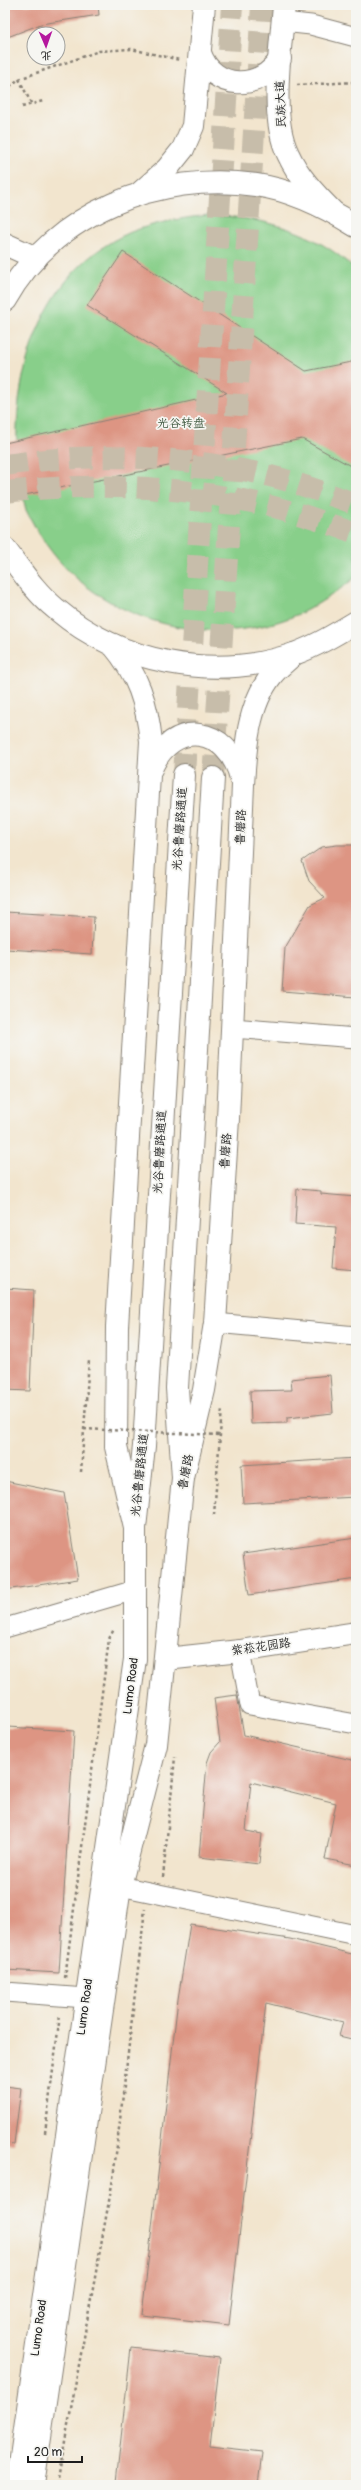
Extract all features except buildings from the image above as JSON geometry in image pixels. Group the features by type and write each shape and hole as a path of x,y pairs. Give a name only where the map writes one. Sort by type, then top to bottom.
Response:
{"main road":[{"path":"140,193 167,169 182,149 193,126 204,5"},
{"name":"民族大道","path":"284,13 279,86 281,130 287,153 311,190 332,211"},
{"path":"199,58 212,73 222,79 235,82 263,78 271,73 280,59"},
{"path":"5,300 36,258 66,230 96,212 140,193 178,184 218,181 249,184 296,195 332,211 356,226"},
{"path":"5,244 36,258"},
{"path":"5,549 31,585 55,609 83,629 113,645 148,658 192,666 221,667 258,663 294,654 328,639 356,622"},
{"path":"5,578 31,585"},
{"path":"113,645 129,665 145,699 151,742 151,771 117,1327 116,1447 135,1528"},
{"name":"鲁磨路","path":"166,1659 175,1546 184,1478 204,1390 215,1323 246,745 258,700 272,675 294,654"},
{"path":"151,771 162,750 170,742 185,736 202,735 212,738 230,751 235,760 243,785"},
{"name":"光谷鲁磨路通道","path":"135,1528 144,1446 184,775"},
{"path":"184,1478 177,1388 213,778"},
{"name":"Lumo Road","path":"17,2485 135,1659 135,1528"},
{"name":"紫菘花园路","path":"166,1659 240,1651 356,1633"},
{"name":"Lumo Road","path":"33,2485 120,1886 156,1745 166,1659"}],"street":[{"path":"284,13 311,25 356,37"},
{"path":"232,1028 356,1038"},
{"path":"215,1323 356,1336"},
{"path":"5,1628 135,1590"},
{"path":"240,1651 250,1705 356,1724"},
{"path":"120,1886 161,1893 356,1935"},
{"path":"5,1992 86,1998"}],"path":[{"path":"5,90 19,79 99,52 131,50 199,58"},
{"path":"19,79 32,105"},
{"path":"279,86 356,82"},
{"path":"22,107 43,101"},
{"path":"81,1472 89,1360"},
{"path":"214,1515 222,1404"},
{"path":"84,1429 220,1435"},
{"path":"57,2485 113,2179 144,1910 161,1893 175,1754"}],"green space":[{"name":"光谷转盘","path":"209,215 250,219 288,229 323,245 340,256 356,270 356,577 329,597 299,614 270,624 240,629 210,630 180,627 151,620 123,609 97,594 66,568 41,536 26,510 19,471 17,430 21,389 30,350 46,312 67,280 96,252 131,232 170,221"}],"tunnel":[{"path":"184,775 232,5"},
{"path":"213,778 262,5"},
{"path":"5,465 71,458 104,457 171,460 238,469 270,476 303,485 356,504"},
{"path":"5,492 68,487 131,487 194,492 269,506 307,516 356,533"}]}
